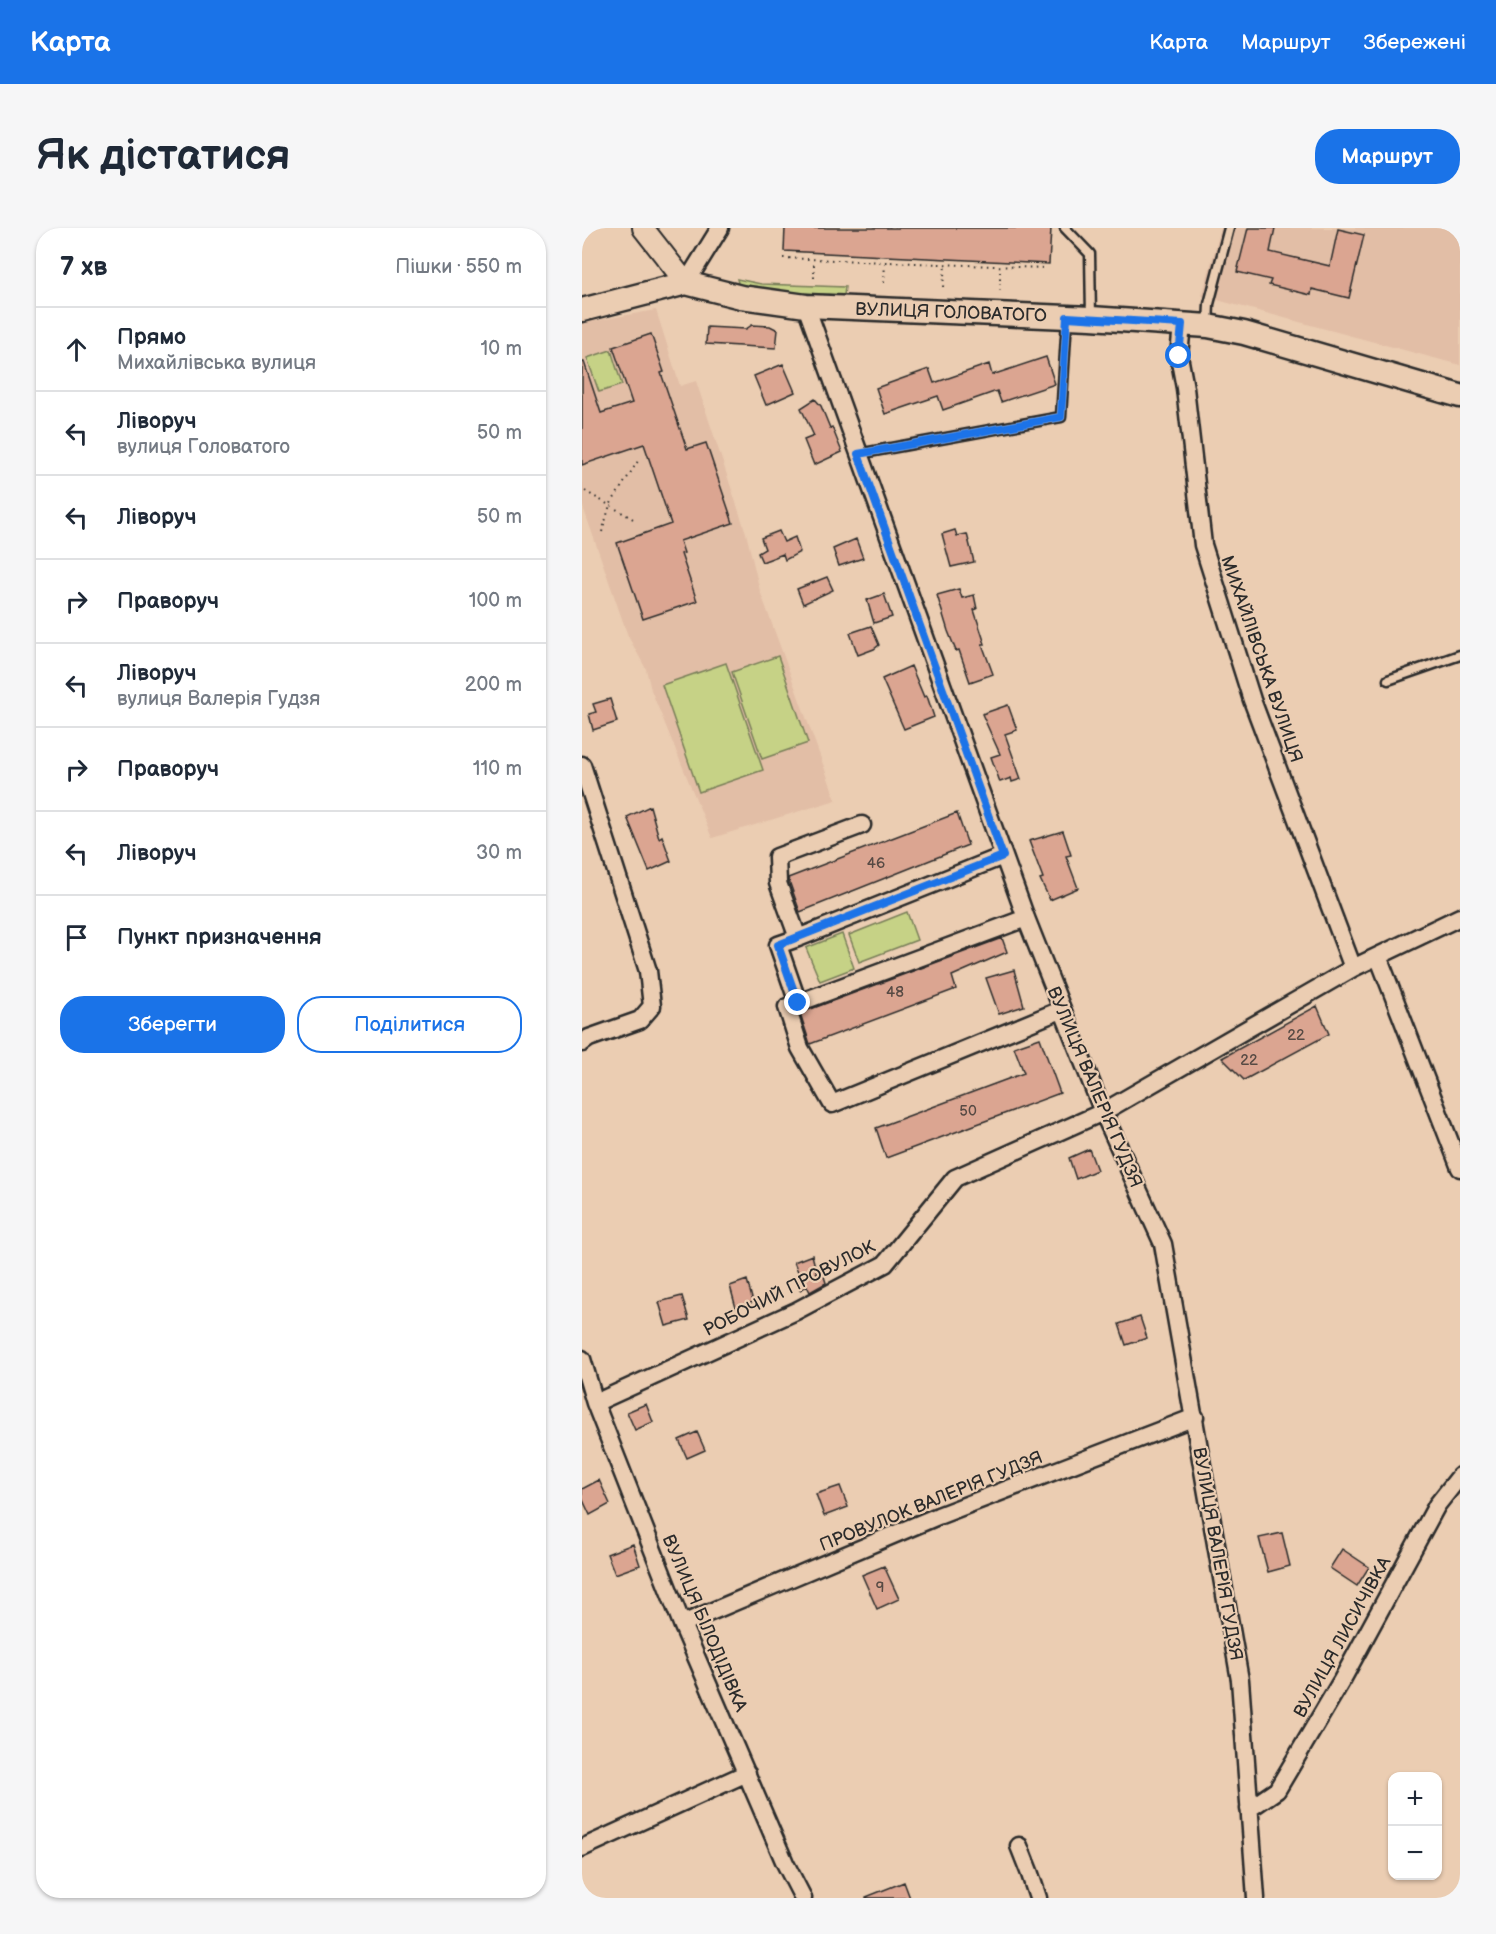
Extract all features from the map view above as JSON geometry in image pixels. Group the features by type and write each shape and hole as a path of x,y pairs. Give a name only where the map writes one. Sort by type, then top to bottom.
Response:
{"main road":[{"name":"ВУЛИЦЯ ГОЛОВАТОГО","path":"582,310 686,283 741,297 806,306 1091,318 1208,326 1244,333 1460,396"}],"street":[{"path":"643,228 686,283 720,228"},
{"name":"ВУЛИЦЯ ВАЛЕРІЯ ГУДЗЯ","path":"806,306 1003,856 1061,1010 1103,1112 1163,1244 1240,1680 1256,1898"},
{"name":"МИХАЙЛІВСЬКА ВУЛИЦЯ","path":"1182,324 1179,356 1185,388 1203,545 1252,700 1353,968"},
{"path":"582,765 648,972 652,1006 640,1020 589,1038 582,1043"},
{"path":"798,938 778,883 777,857 862,825"},
{"path":"798,1003 778,945 1003,856"},
{"path":"1353,968 1460,917"},
{"path":"1026,918 787,1007 800,1048 832,1104 1061,1010"},
{"path":"1378,956 1460,1168"},
{"name":"РОБОЧИЙ ПРОВУЛОК","path":"595,1403 796,1311 885,1264 955,1178 1103,1112 1353,968"},
{"name":"ВУЛИЦЯ БІЛОДІДІВКА","path":"582,1359 595,1403 682,1624 785,1863 803,1898"},
{"name":"ПРОВУЛОК ВАЛЕРІЯ ГУДЗЯ","path":"682,1624 938,1516 1195,1417"},
{"name":"ВУЛИЦЯ ЛИСИЧІВКА","path":"1249,1809 1277,1790 1342,1680 1437,1505 1460,1476"},
{"path":"582,1848 747,1773"},
{"path":"1018,1846 1038,1898"}],"lane":[{"path":"1065,228 1090,254 1091,318"},
{"path":"1208,326 1209,304 1229,228"},
{"path":"858,454 1061,417 1067,317"},
{"path":"1388,680 1460,655"}],"path":[{"path":"783,258 1045,268"},
{"path":"814,260 814,278"},
{"path":"884,283 885,262"},
{"path":"944,287 945,264"},
{"path":"1000,267 1000,291"},
{"path":"602,532 610,505 638,461"},
{"path":"585,491 635,520"}],"shaded area":[{"path":"1221,228 1460,228 1460,365 1202,296"},
{"path":"656,310 680,386 696,381 746,533 760,591 836,800 712,838 651,690 646,669 628,636 582,504 582,323"}],"green space":[{"path":"737,279 761,284 845,287 844,295 746,291 739,287"},
{"path":"611,350 622,385 599,392 587,358"},
{"path":"778,656 808,743 762,759 732,672"},
{"path":"726,663 763,770 699,792 662,685"},
{"path":"907,912 917,940 859,962 849,935"},
{"path":"842,934 854,968 820,981 806,948"}],"building":[{"path":"785,228 1051,228 1049,264 784,251"},
{"path":"1248,228 1275,228 1270,252 1330,266 1338,229 1364,235 1349,298 1312,289 1311,295 1269,285 1271,280 1237,272"},
{"path":"752,325 770,326 778,330 776,348 706,344 707,327 746,329"},
{"path":"651,334 664,372 661,373 687,449 706,443 733,523 680,541 684,553 681,554 697,601 643,619 617,543 671,524 644,444 582,465 582,362 584,362 601,413 632,403 613,347"},
{"path":"1046,357 1055,384 1001,402 997,391 943,410 938,396 885,414 876,388 929,369 934,383 989,364 992,375"},
{"path":"783,364 795,392 766,405 754,376"},
{"path":"815,399 821,406 830,428 832,427 842,452 814,465 804,440 814,436 801,408"},
{"path":"955,530 957,536 967,534 974,562 951,567 942,534"},
{"path":"779,531 784,542 795,537 800,552 785,560 783,554 762,562 758,553 765,549 761,538"},
{"path":"856,539 863,558 839,566 833,549"},
{"path":"827,577 833,590 803,604 797,589"},
{"path":"959,589 962,598 974,595 977,609 974,610 985,644 982,644 993,674 970,682 959,650 956,651 948,631 937,595"},
{"path":"884,594 892,617 874,623 867,600"},
{"path":"871,626 879,645 858,655 850,633"},
{"path":"911,666 924,697 927,696 934,717 904,729 882,679"},
{"path":"610,699 617,722 593,730 589,714 596,712 593,704"},
{"path":"1008,705 1017,730 1005,734 1021,779 1012,782 1011,778 1000,782 991,757 1000,754 982,714"},
{"path":"650,806 659,838 662,836 671,861 649,871 627,817"},
{"path":"957,813 968,845 800,912 788,878"},
{"path":"1063,831 1071,855 1066,856 1078,888 1050,900 1040,879 1043,878 1029,841"},
{"path":"1002,938 1007,952 952,976 956,989 810,1044 800,1013"},
{"path":"1014,970 1024,1006 999,1014 986,978"},
{"path":"1317,1006 1329,1034 1244,1080 1222,1058"},
{"path":"1040,1038 1060,1093 886,1158 876,1128 1024,1073 1014,1047"},
{"path":"1089,1149 1097,1170 1076,1179 1069,1158"},
{"path":"812,1255 817,1274 823,1273 826,1283 810,1292 807,1286 800,1290 795,1278 799,1274 794,1262"},
{"path":"747,1280 753,1302 736,1308 730,1286"},
{"path":"682,1296 689,1320 666,1326 659,1302"},
{"path":"1140,1317 1147,1338 1126,1345 1119,1324"},
{"path":"646,1404 653,1422 635,1430 627,1412"},
{"path":"697,1432 705,1450 687,1458 679,1440"},
{"path":"599,1480 610,1504 590,1515 582,1498 582,1489"},
{"path":"840,1486 848,1507 824,1516 816,1494"},
{"path":"1282,1533 1290,1566 1268,1572 1259,1538"},
{"path":"633,1544 640,1565 615,1574 607,1554"},
{"path":"1342,1549 1369,1567 1357,1586 1330,1568"},
{"path":"884,1566 899,1599 877,1609 862,1575"},
{"path":"904,1882 910,1898 866,1898 866,1897"}],"route":[{"path":"798,1003 778,945 1003,856 858,454 1061,417 1067,317 1182,324 1179,356"}]}
